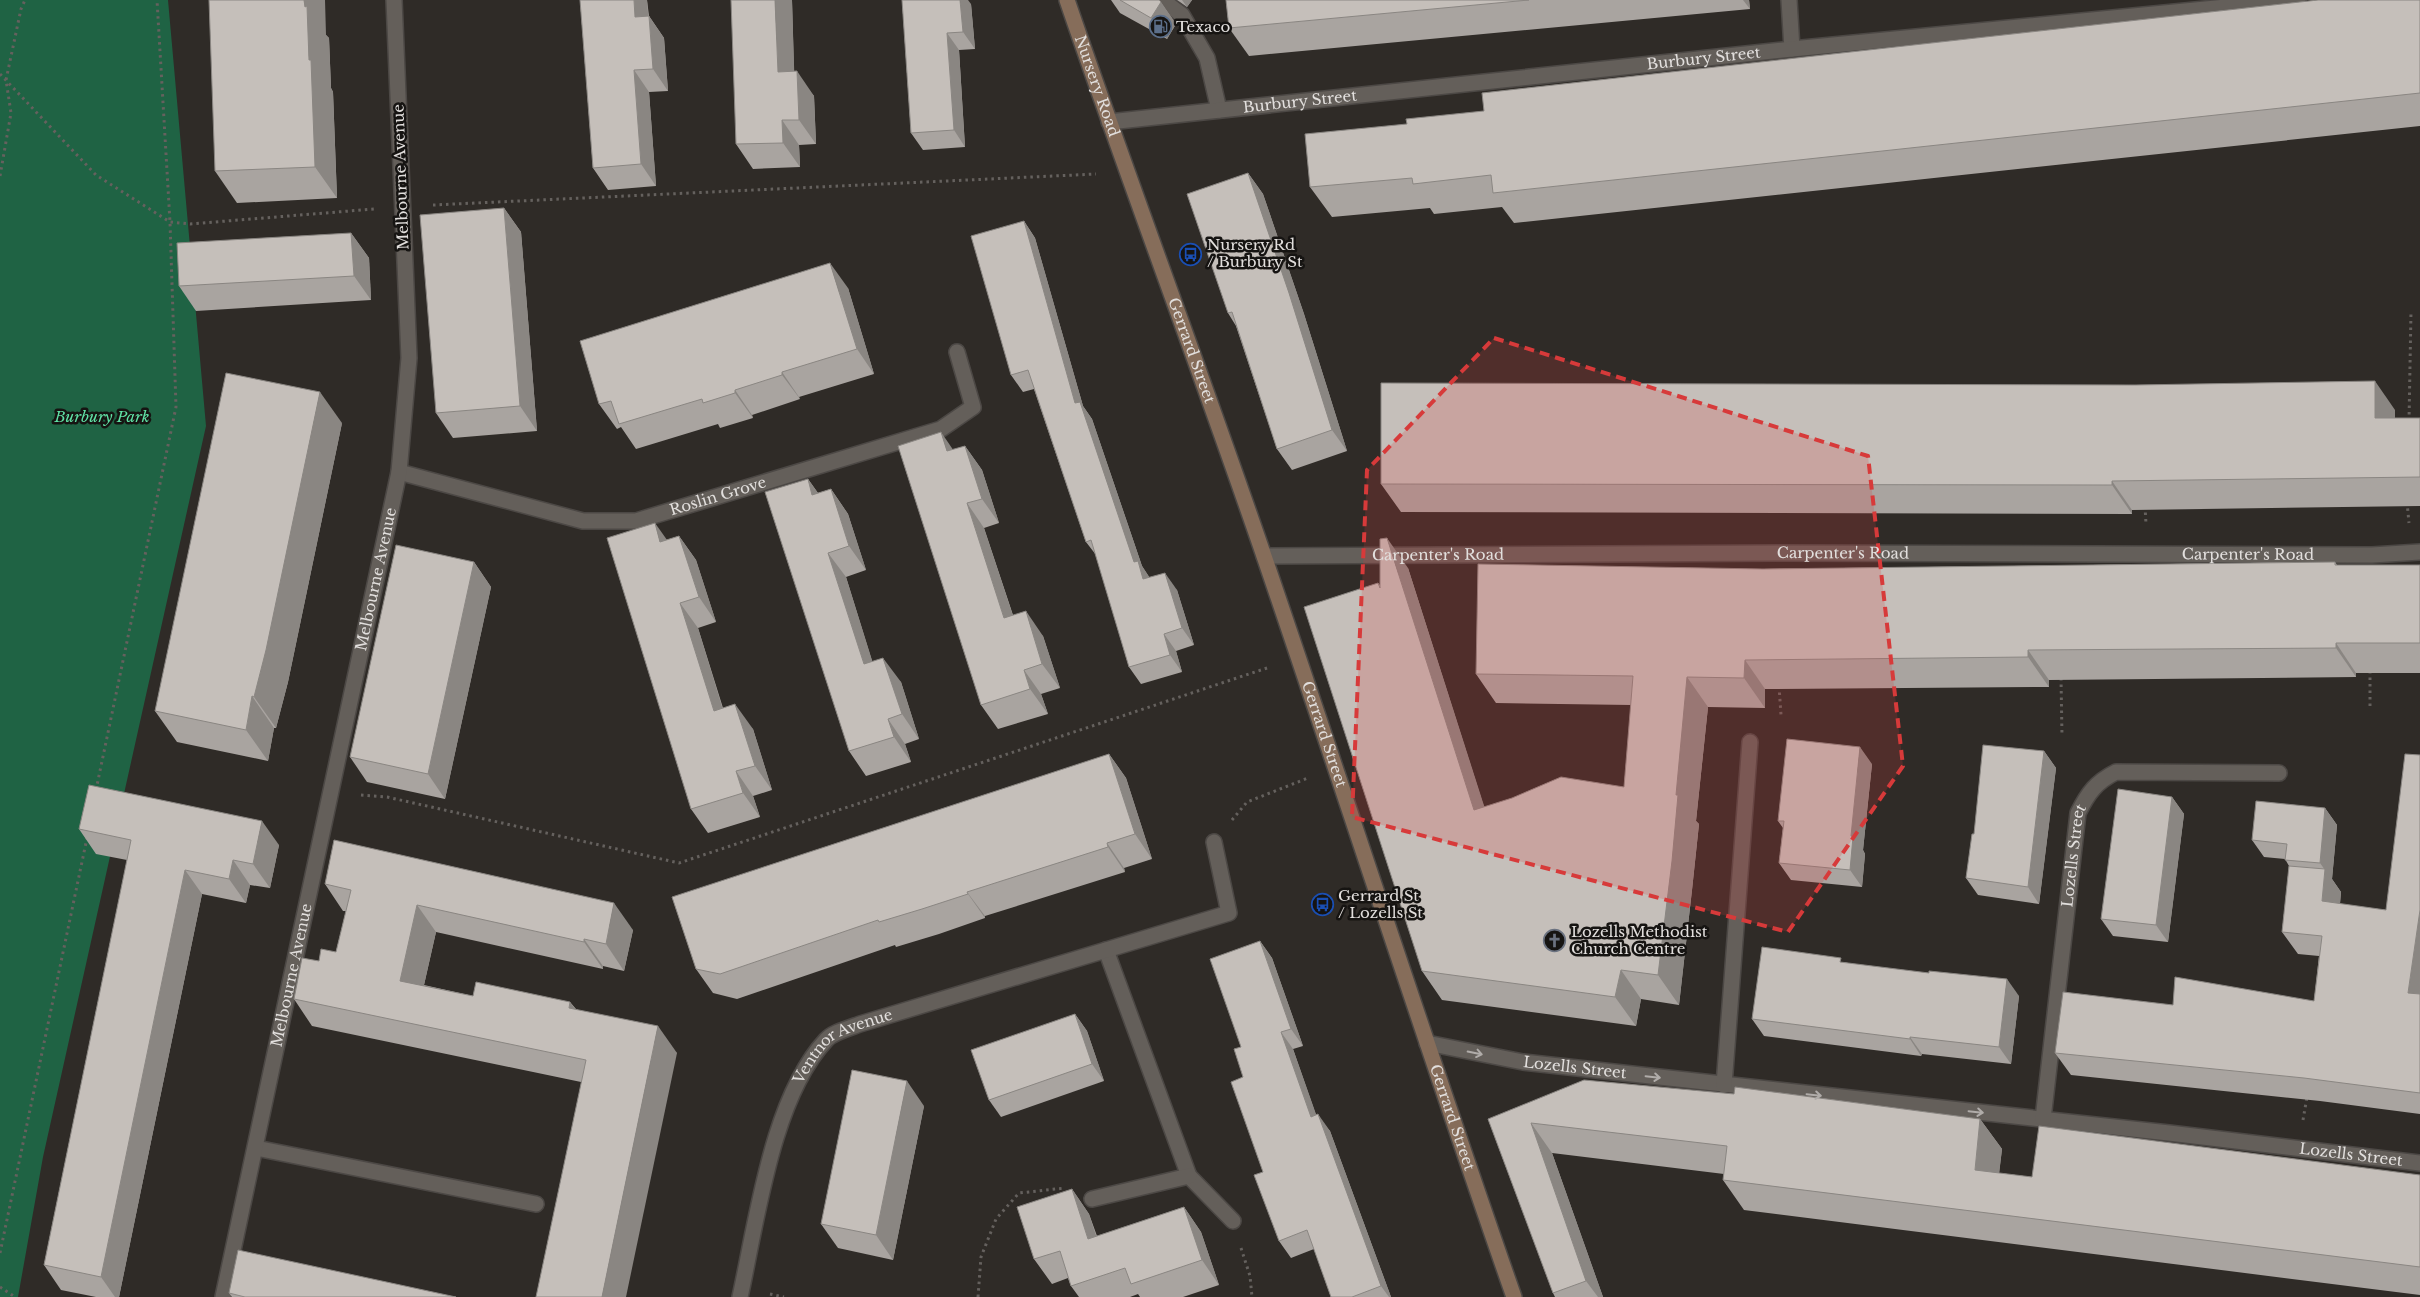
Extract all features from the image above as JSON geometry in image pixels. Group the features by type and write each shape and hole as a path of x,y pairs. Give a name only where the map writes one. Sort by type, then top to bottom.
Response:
{"main road":[{"name":"Nursery Road","path":"1067,0 1126,172"},
{"name":"Gerrard Street","path":"1126,172 1264,556 1514,1297"}],"street":[{"name":"Melbourne Avenue","path":"223,1297 399,472 409,358 394,0"},
{"path":"1162,0 1182,15 1207,58 1219,110"},
{"path":"1789,0 1792,49"},
{"name":"Burbury Street","path":"1109,122 1792,49 2298,0"},
{"name":"Roslin Grove","path":"399,472 583,521 636,521 941,429 973,407 957,352"},
{"name":"Carpenter's Road","path":"1264,556 1776,553 2148,555 2372,554 2416,552"},
{"path":"1724,1085 1750,742"},
{"name":"Lozells Street","path":"2043,1119 2078,814 2087,794 2100,780 2116,772 2279,773"},
{"name":"Ventnor Avenue","path":"740,1297 775,1136 802,1072 827,1038 860,1024 1229,913 1214,842"},
{"path":"1106,950 1189,1176 1233,1221"},
{"name":"Lozells Street","path":"1427,1043 1523,1062 2043,1119 2420,1163"},
{"path":"256,1148 536,1204"},
{"path":"1092,1199 1189,1176"}],"path":[{"path":"0,176 11,113 6,80 21,9 25,0"},
{"path":"95,796 176,407 170,222 157,0"},
{"path":"0,74 96,175 170,222 190,224 402,207 1126,172"},
{"path":"2409,426 2411,311"},
{"path":"2407,494 2416,552"},
{"path":"2145,503 2148,555"},
{"path":"330,792 387,797 679,863 1297,656"},
{"path":"2370,668 2370,706"},
{"path":"2061,676 2062,736"},
{"path":"1779,677 1781,715"},
{"path":"1214,842 1247,802 1334,767"},
{"path":"0,1253 87,835"},
{"path":"2303,1126 2308,1088"},
{"path":"978,1297 980,1257 996,1219 1019,1193 1072,1188 1092,1199"},
{"path":"1233,1221 1250,1276 1252,1297"},
{"path":"0,1287 15,1297"}],"highlighted area":[{"path":"1494,338 1868,456 1903,766 1788,932 1352,817 1367,470"}],"green space":[{"name":"Burbury Park","path":"0,0 168,0 206,426 43,1157 18,1297 0,1297"}],"building":[{"path":"209,0 304,0 305,7 307,6 309,60 311,60 315,167 215,171"},
{"path":"580,0 634,0 635,17 649,16 653,69 634,70 641,164 593,168"},
{"path":"731,0 775,0 778,72 797,71 799,120 782,120 783,143 736,144"},
{"path":"902,0 960,0 963,32 947,33 954,130 911,133"},
{"path":"1120,0 1159,0 1161,2 1151,18"},
{"path":"1226,0 1529,0 1229,28"},
{"path":"2318,0 2420,0 2420,93 1493,193 1491,175 1413,184 1412,178 1310,187 1305,134 1407,124 1406,119 1484,111 1482,93"},
{"path":"1248,173 1289,293 1332,430 1277,449 1232,312 1228,313 1187,194"},
{"path":"504,208 520,406 436,413 420,215"},
{"path":"1024,221 1075,403 1080,402 1134,562 1138,561 1143,579 1165,573 1182,628 1164,634 1170,655 1129,667 1091,540 1086,542 1028,370 1011,375 971,236"},
{"path":"351,233 354,276 179,286 177,243"},
{"path":"830,263 857,349 782,372 782,375 735,390 735,393 703,403 702,399 619,424 611,401 599,404 580,341"},
{"path":"226,373 320,392 266,650 254,697 252,696 246,730 155,711"},
{"path":"2375,381 2375,418 2420,418 2420,477 2112,481 2112,485 1381,484 1381,383 2135,385"},
{"path":"941,432 947,451 965,446 982,499 967,503 1004,618 1026,611 1042,664 1024,670 1030,689 981,705 898,446"},
{"path":"808,479 812,495 831,489 849,546 828,553 864,664 883,658 902,714 888,719 894,737 849,751 765,492"},
{"path":"655,523 660,542 679,536 699,597 680,603 714,711 735,704 755,766 736,771 743,793 691,809 607,538"},
{"path":"1387,538 1474,810 1512,798 1561,777 1624,787 1633,676 1476,674 1478,564 1763,569 2335,562 2335,565 2420,565 2420,643 2336,643 2336,648 2028,650 2028,657 1745,660 1744,678 1687,677 1672,861 1658,975 1621,970 1615,997 1422,971 1304,607 1378,583 1380,588 1380,539"},
{"path":"396,545 474,562 428,774 350,757"},
{"path":"1787,739 1860,747 1851,836 1853,837 1850,870 1779,863 1784,821 1778,821"},
{"path":"1983,745 2044,751 2028,887 1966,878 1972,834 1974,834"},
{"path":"1109,754 1135,834 1107,843 1108,847 967,892 968,894 922,909 879,922 878,920 720,974 696,969 672,897"},
{"path":"2405,754 2420,755 2420,910 2408,993 2420,994 2420,1093 2304,1078 2055,1053 2063,992 2173,1005 2175,977 2314,1001 2322,936 2282,932 2289,866 2325,869 2322,901 2386,910"},
{"path":"89,785 262,821 253,864 233,860 229,879 185,870 101,1277 44,1265 131,840 79,829"},
{"path":"2118,789 2172,797 2156,925 2101,919"},
{"path":"2256,801 2325,808 2320,863 2285,860 2287,844 2252,840"},
{"path":"334,840 614,903 606,944 584,939 584,942 417,905 400,981 473,996 476,982 570,1002 569,1008 658,1026 602,1297 536,1297 586,1060 294,999 302,958 319,961 321,949 336,952 351,890 325,884"},
{"path":"1260,941 1291,1029 1281,1032 1311,1117 1318,1114 1381,1286 1352,1297 1331,1297 1307,1230 1279,1241 1254,1175 1263,1172 1231,1082 1243,1077 1234,1049 1241,1047 1210,959"},
{"path":"1762,947 1841,958 1840,962 1929,973 1929,971 2007,979 1999,1047 1910,1037 1910,1039 1752,1019"},
{"path":"1075,1014 1092,1064 989,1100 971,1050"},
{"path":"852,1070 907,1081 876,1235 821,1224"},
{"path":"1584,1080 1734,1094 1735,1087 1980,1119 1975,1170 2032,1177 2039,1126 2420,1175 2420,1267 1723,1180 1727,1146 1531,1123 1586,1281 1553,1293 1488,1119"},
{"path":"1072,1189 1088,1239 1184,1207 1202,1260 1131,1284 1125,1268 1071,1286 1060,1251 1034,1259 1017,1207"},
{"path":"238,1250 456,1297 245,1297 229,1293"}],"place":[{"name":"Texaco","path":"1160,27"},
{"name":"Nursery Rd / Burbury St","path":"1191,254"},
{"name":"Gerrard St / Lozells St","path":"1322,905"},
{"name":"Lozells Methodist Church Centre","path":"1555,941"}]}
